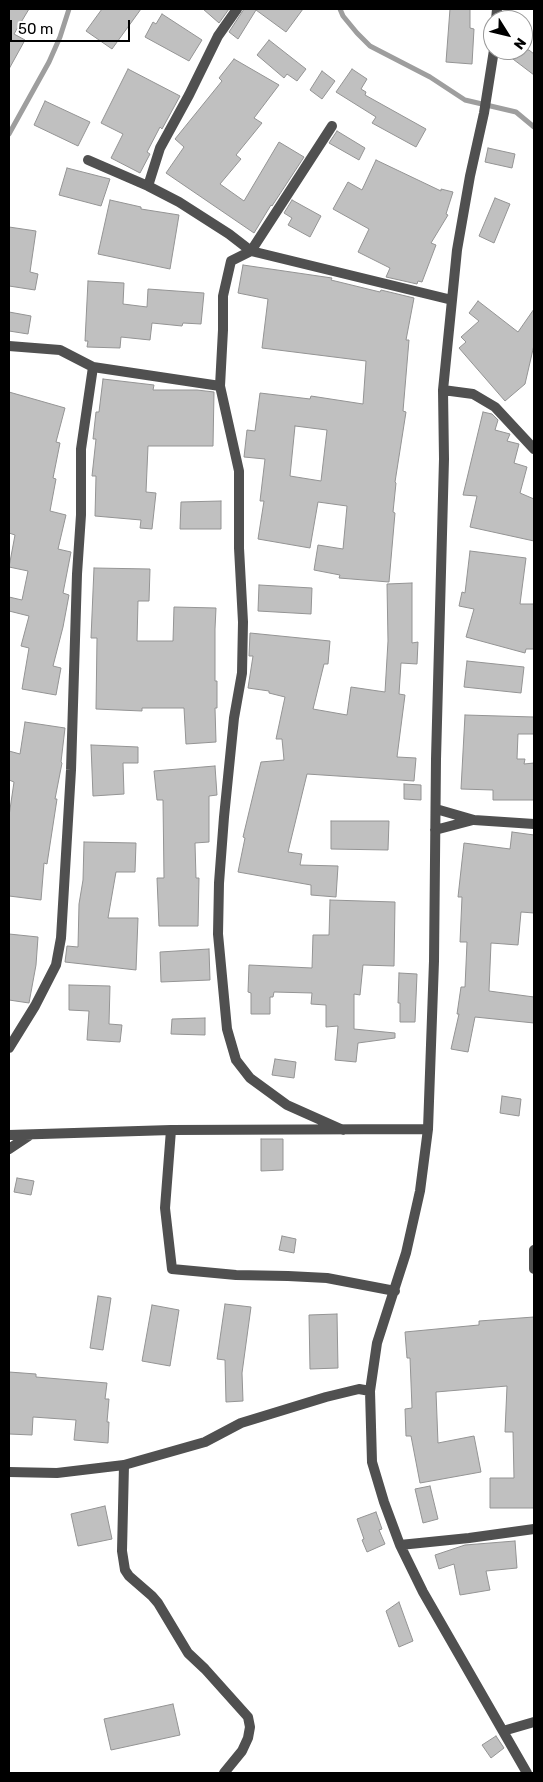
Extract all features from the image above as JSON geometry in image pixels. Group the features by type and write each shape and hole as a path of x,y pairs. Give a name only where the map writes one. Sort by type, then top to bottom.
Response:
{"street":[{"path":"148,186 160,148 218,36 237,9"},
{"path":"492,60 484,113 456,250 443,390 444,460 428,1129 420,1191 406,1253 377,1343 370,1391 372,1462 400,1545 422,1592 527,1773"},
{"path":"332,126 251,251 231,261 223,296 220,386 239,471 239,548 243,622 242,672 234,718 224,817 219,883 218,934 228,1029 236,1060 250,1078 287,1105 343,1130"},
{"path":"88,160 148,186 179,202 229,234 251,251 452,300"},
{"path":"9,346 60,350 93,367 220,386"},
{"path":"9,1048 35,1006 56,966 61,938 71,770 77,574 81,515 81,450 93,367"},
{"path":"443,390 473,394 496,407 534,449"},
{"path":"436,809 474,820 534,824"},
{"path":"435,830 474,820"},
{"path":"9,1134 172,1130 428,1129"},
{"path":"172,1130 165,1208 172,1269 236,1275 327,1278 395,1291"},
{"path":"9,1149 30,1134"},
{"path":"534,1250 534,1269"},
{"path":"9,1472 57,1473 124,1466 206,1442 241,1423 326,1397 359,1389 370,1391"},
{"path":"124,1466 122,1551 125,1570 158,1603 188,1653 248,1717 250,1727 248,1738 242,1751 224,1773"},
{"path":"400,1545 534,1529"},
{"path":"503,1731 534,1722"}],"building":[{"path":"9,9 29,9 14,34 25,40 9,69"},
{"path":"102,9 141,9 112,49 86,31"},
{"path":"203,9 229,9 219,23"},
{"path":"244,9 303,9 286,32 256,10 238,39 229,32"},
{"path":"450,9 470,9 470,28 474,29 472,64 446,62"},
{"path":"162,14 202,40 189,61 145,37 153,22 156,24"},
{"path":"269,40 306,69 297,81 287,74 284,78 257,55"},
{"path":"533,53 534,75 514,60 533,60"},
{"path":"234,59 279,85 254,118 262,123 236,155 241,159 220,184 244,201 279,142 304,157 254,233 166,173 184,147 175,139 222,81 219,78"},
{"path":"128,69 180,96 147,152 150,154 140,173 111,158 123,134 101,123"},
{"path":"352,69 367,79 361,89 366,92 365,95 426,129 416,147 372,123 376,117 336,92"},
{"path":"322,71 335,81 322,99 310,90"},
{"path":"45,101 90,122 78,146 34,125"},
{"path":"337,131 365,148 359,160 329,143"},
{"path":"488,148 515,154 512,168 485,162"},
{"path":"376,160 441,191 441,189 453,192 446,214 448,215 431,243 436,245 422,282 418,281 417,284 386,277 390,268 358,252 369,229 333,209 348,182 362,190"},
{"path":"67,168 110,179 101,206 59,195"},
{"path":"495,198 510,204 494,243 479,236"},
{"path":"110,200 141,207 141,209 179,215 170,269 98,254"},
{"path":"292,200 321,216 310,237 288,225 292,218 284,213"},
{"path":"9,227 36,231 30,272 38,274 35,290 9,286"},
{"path":"243,265 332,278 331,280 414,298 406,340 409,340 403,411 406,412 395,482 393,512 395,513 389,582 339,578 340,575 314,570 318,545 343,549 347,506 318,502 310,548 258,539 264,501 260,501 265,459 244,457 247,430 255,431 260,393 310,399 311,396 363,404 366,361 262,348 268,299 238,293","holes":["295,426 327,430 321,481 290,476"]},
{"path":"88,281 124,283 123,304 147,307 148,289 204,293 201,324 183,323 182,326 152,323 150,340 121,337 120,348 87,347 88,341 85,341"},
{"path":"478,301 518,332 534,309 534,345 525,384 505,401 459,348 466,342 461,337 479,321 469,313"},
{"path":"9,312 31,316 28,334 9,331"},
{"path":"103,379 154,385 153,390 214,392 213,446 148,446 146,492 156,493 152,529 140,528 141,520 95,516 96,476 92,476 96,439 93,439"},
{"path":"9,392 65,408 56,442 60,443 53,478 56,479 50,511 66,515 58,549 71,552 63,593 69,595 53,666 61,668 56,695 22,689 29,648 21,646 29,616 9,611 9,597 22,600 28,571 9,567 15,535 9,533"},
{"path":"483,412 492,414 498,420 495,430 510,434 507,441 519,444 514,463 527,467 520,493 534,499 534,541 470,527 477,496 463,495"},
{"path":"221,501 221,529 180,529 181,502"},
{"path":"470,551 526,558 520,604 534,604 534,649 526,649 525,653 466,637 474,609 459,606 462,592 465,593"},
{"path":"94,568 150,569 149,601 138,601 137,641 173,641 174,607 216,608 216,742 186,744 184,708 142,708 142,711 96,709 97,638 91,638"},
{"path":"412,583 412,643 418,642 417,664 401,663 399,694 405,695 397,757 416,758 414,781 307,774 288,852 302,854 300,865 338,866 336,897 311,895 311,885 238,872 245,838 243,837 261,762 284,760 282,739 276,739 285,697 269,693 269,691 248,688 253,656 249,656 250,633 330,641 328,664 324,664 313,709 347,715 351,687 385,692 388,641 387,584"},
{"path":"259,585 312,588 311,614 258,611"},
{"path":"467,661 524,667 521,693 464,687"},
{"path":"465,715 534,717 534,734 518,734 517,759 525,759 524,764 534,763 534,800 493,800 493,790 461,789"},
{"path":"25,722 65,728 62,763 55,799 57,799 47,864 44,863 41,900 9,896 9,816 14,782 9,780 9,751 20,754"},
{"path":"91,745 138,747 138,763 123,763 124,794 93,796"},
{"path":"215,766 217,795 209,796 209,842 195,843 196,878 199,878 198,926 159,926 157,878 164,878 163,800 157,800 154,771"},
{"path":"404,784 421,785 421,800 404,799"},
{"path":"331,821 389,821 388,850 331,849"},
{"path":"512,832 534,835 534,913 521,912 518,945 491,943 489,991 534,997 534,1023 475,1017 468,1052 451,1049 459,1014 457,1014 461,987 465,987 467,942 460,942 462,897 458,897 464,843 510,849"},
{"path":"84,842 136,843 135,872 116,872 108,918 138,918 136,970 65,962 67,946 78,947"},
{"path":"330,900 395,902 394,966 363,965 360,995 354,994 354,1029 395,1033 395,1038 358,1043 356,1062 335,1060 338,1026 326,1027 326,1005 311,1004 312,993 274,992 273,997 270,997 270,1014 251,1014 251,993 248,992 249,965 312,968 313,935 329,935"},
{"path":"9,934 38,937 36,965 29,1003 9,1000"},
{"path":"209,949 210,980 161,982 160,952"},
{"path":"399,973 417,974 415,1022 400,1022 400,1003 398,1003"},
{"path":"69,985 110,986 109,1024 122,1025 120,1042 87,1040 89,1011 69,1010"},
{"path":"205,1018 205,1035 171,1034 172,1019"},
{"path":"275,1059 296,1062 294,1078 272,1075"},
{"path":"502,1096 521,1099 519,1116 500,1113"},
{"path":"261,1139 283,1139 283,1170 261,1171"},
{"path":"17,1178 34,1181 31,1195 14,1192"},
{"path":"282,1236 296,1239 294,1253 279,1250"},
{"path":"98,1296 111,1298 103,1350 90,1348"},
{"path":"225,1304 251,1307 242,1373 243,1401 226,1402 225,1360 217,1359"},
{"path":"152,1305 179,1310 170,1366 142,1361"},
{"path":"337,1314 338,1368 310,1369 309,1315"},
{"path":"534,1317 534,1508 490,1508 490,1478 514,1478 513,1432 505,1432 507,1386 436,1392 438,1443 474,1436 481,1472 420,1483 411,1436 406,1436 405,1409 412,1408 410,1358 407,1358 405,1332 479,1325 479,1321"},
{"path":"9,1372 36,1374 36,1377 107,1383 105,1399 109,1399 108,1443 74,1440 76,1420 33,1417 32,1435 9,1434"},
{"path":"430,1486 438,1519 423,1523 415,1489"},
{"path":"105,1506 112,1539 78,1546 71,1514"},
{"path":"376,1512 382,1529 379,1530 385,1544 367,1552 357,1519"},
{"path":"515,1541 517,1568 486,1571 490,1590 460,1595 454,1564 439,1569 435,1555 465,1545"},
{"path":"399,1602 413,1641 399,1647 386,1611"},
{"path":"173,1704 180,1735 111,1750 104,1719"},
{"path":"496,1736 504,1748 491,1758 482,1745"}],"waterway":[{"path":"9,134 49,62 69,9"},
{"path":"340,9 343,16 370,46 430,77 465,100 516,112 534,127"}]}
